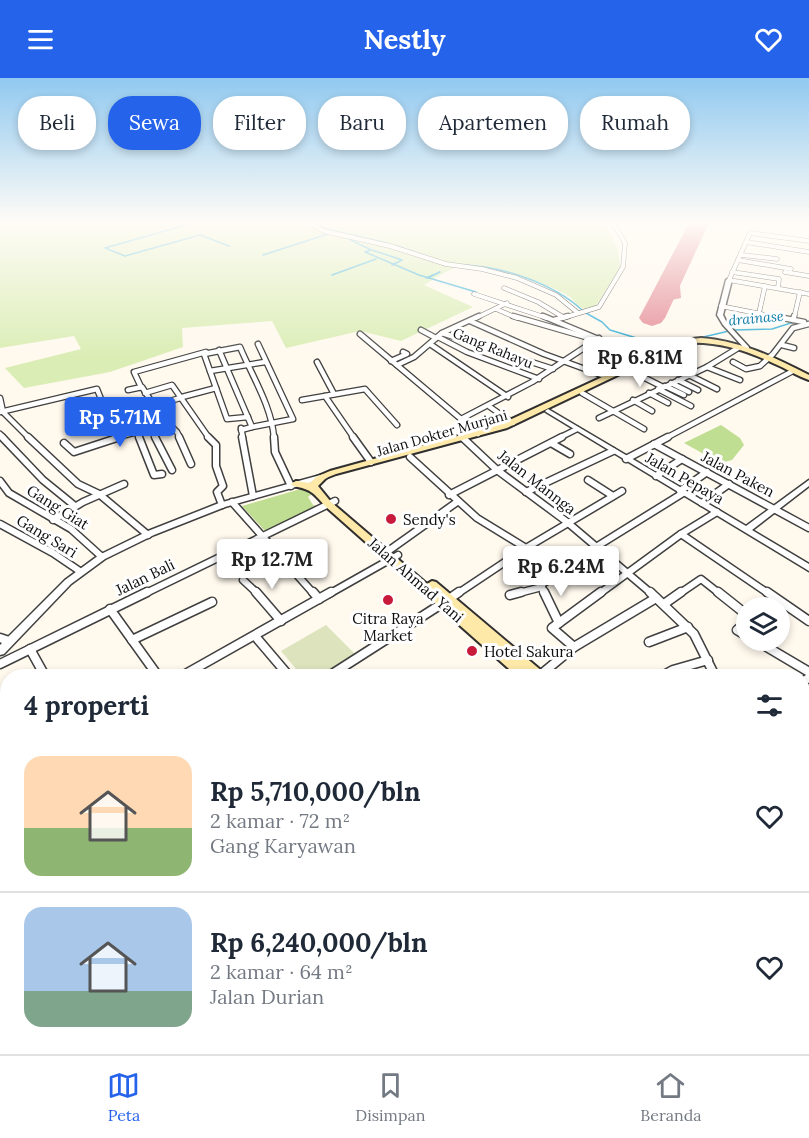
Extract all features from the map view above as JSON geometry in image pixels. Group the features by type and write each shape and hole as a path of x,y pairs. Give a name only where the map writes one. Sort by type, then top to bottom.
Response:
{"main road":[{"name":"Jalan Dokter Murjani","path":"318,483 391,459 507,429 548,411 644,358 679,344 737,346"},
{"path":"737,346 747,348 809,380"},
{"path":"737,346 769,359 809,380"},
{"name":"Jalan Dokter Murjani","path":"318,483 371,462 410,457 513,423 662,351"},
{"path":"293,485 318,483"},
{"name":"Jalan Ahmad Yani","path":"318,483 331,502 394,554 518,669"},
{"name":"Jalan Ahmad Yani","path":"446,601 530,669"}],"street":[{"path":"479,269 514,277 556,295 582,312"},
{"path":"545,326 563,316 601,305 622,269"},
{"path":"734,269 720,315 747,348"},
{"path":"782,271 809,276"},
{"path":"732,272 779,279 778,288"},
{"path":"800,279 809,281"},
{"path":"729,280 809,294"},
{"path":"759,313 765,286"},
{"path":"504,288 528,297 563,316"},
{"path":"793,320 800,292"},
{"path":"474,294 555,320 644,358"},
{"path":"397,365 414,357 439,336 507,303"},
{"path":"721,306 809,323"},
{"path":"496,309 536,326 545,326 597,339"},
{"path":"471,321 607,377"},
{"path":"733,362 750,369 769,359 793,328 809,323"},
{"path":"421,330 553,369"},
{"path":"360,334 478,434"},
{"name":"Gang Rahayu","path":"439,336 474,355 539,379"},
{"path":"461,419 490,407 539,379 597,339"},
{"path":"241,430 293,419 258,344"},
{"path":"430,344 508,397"},
{"path":"782,345 794,348"},
{"path":"191,464 177,432 154,406 134,372 206,352 238,346 272,423 275,452 293,485"},
{"path":"599,418 707,367 737,346"},
{"path":"474,355 487,348"},
{"path":"219,350 252,427"},
{"path":"206,352 204,354 227,419 248,417"},
{"path":"391,361 407,354 403,352"},
{"path":"210,372 265,362"},
{"path":"317,363 334,394"},
{"path":"707,367 740,380"},
{"path":"627,369 686,394"},
{"path":"626,459 791,372"},
{"path":"689,375 717,389"},
{"path":"678,380 698,390"},
{"path":"145,393 172,385 189,407 205,435 216,445 216,466 223,486 217,492 319,598"},
{"path":"664,386 691,406"},
{"path":"128,390 141,387"},
{"path":"154,406 216,387"},
{"path":"1,412 98,389 116,437"},
{"path":"302,400 364,389 397,425"},
{"path":"582,393 644,429"},
{"path":"649,393 668,403"},
{"path":"325,396 371,462"},
{"path":"0,398 1,412 78,484 99,494 148,535"},
{"path":"633,400 652,411"},
{"path":"490,407 513,423"},
{"name":"Jalan Pepaya","path":"548,411 809,568"},
{"path":"240,418 249,480 254,496"},
{"path":"64,443 74,452 116,437 136,432 138,434 170,424"},
{"path":"449,495 578,429"},
{"path":"152,430 172,470"},
{"path":"0,434 43,480 75,506"},
{"path":"138,434 154,475 162,474"},
{"name":"Jalan Mannga","path":"465,440 497,470 567,522 664,604 688,627 712,669"},
{"path":"551,443 570,454"},
{"name":"Jalan Paken","path":"654,444 809,528"},
{"path":"526,492 613,451"},
{"path":"410,457 449,495 490,528 526,548"},
{"path":"656,476 682,459"},
{"path":"510,595 542,586 707,472"},
{"path":"588,480 613,496"},
{"name":"Gang Giat","path":"0,481 9,493 71,529 102,557"},
{"path":"747,530 809,482"},
{"name":"Jalan Dokter Murjani","path":"0,651 4,640 81,572 102,557 148,535 227,503 293,485 318,483"},
{"path":"53,520 75,506 124,484"},
{"path":"702,503 729,484"},
{"path":"340,669 526,548 622,490"},
{"name":"Jalan Bali","path":"0,664 331,502"},
{"path":"195,669 394,554 457,502"},
{"path":"574,647 552,630 681,534 717,512"},
{"name":"Gang Sari","path":"0,524 53,553 81,572"},
{"path":"681,534 809,621"},
{"path":"512,558 542,586 559,623"},
{"path":"664,604 701,579 736,606"},
{"path":"243,580 267,602 281,621"},
{"path":"547,669 574,647 656,598"},
{"path":"132,640 212,602"},
{"path":"110,609 153,669"},
{"path":"649,642 688,627"},
{"path":"255,636 283,669"},
{"path":"30,649 41,669"},
{"path":"774,651 804,669"},
{"path":"677,669 708,660"}],"green space":[{"path":"0,269 454,269 424,285 473,307 401,341 360,331 286,348 272,321 182,328 183,347 110,372 24,388 5,368 81,349 74,336 0,348"},
{"path":"489,269 620,269 596,306 584,309 561,292 515,274"},
{"path":"721,425 740,438 744,445 732,460 720,463 684,443"},
{"path":"304,488 312,494 308,497 313,505 318,506 265,531 242,506"},
{"path":"326,625 356,655 333,669 296,669 281,651"}],"waterway":[{"path":"332,275 350,269"},
{"path":"404,269 427,277"},
{"path":"494,269 543,285 582,310"},
{"path":"427,277 440,272 428,278"},
{"path":"428,278 476,292"},
{"name":"drainase","path":"586,313 602,322 610,330 653,343 670,344 681,339 699,338 729,331"},
{"name":"drainase","path":"734,330 772,329 794,322"}],"taxiway":[{"path":"666,290 658,291 655,295 666,298 678,296 674,274"}],"runway":[{"path":"652,318 676,269"}],"place":[{"name":"Sendy's","path":"391,519"},
{"name":"Citra Raya Market","path":"388,600"},
{"name":"Hotel Sakura","path":"472,651"}]}
